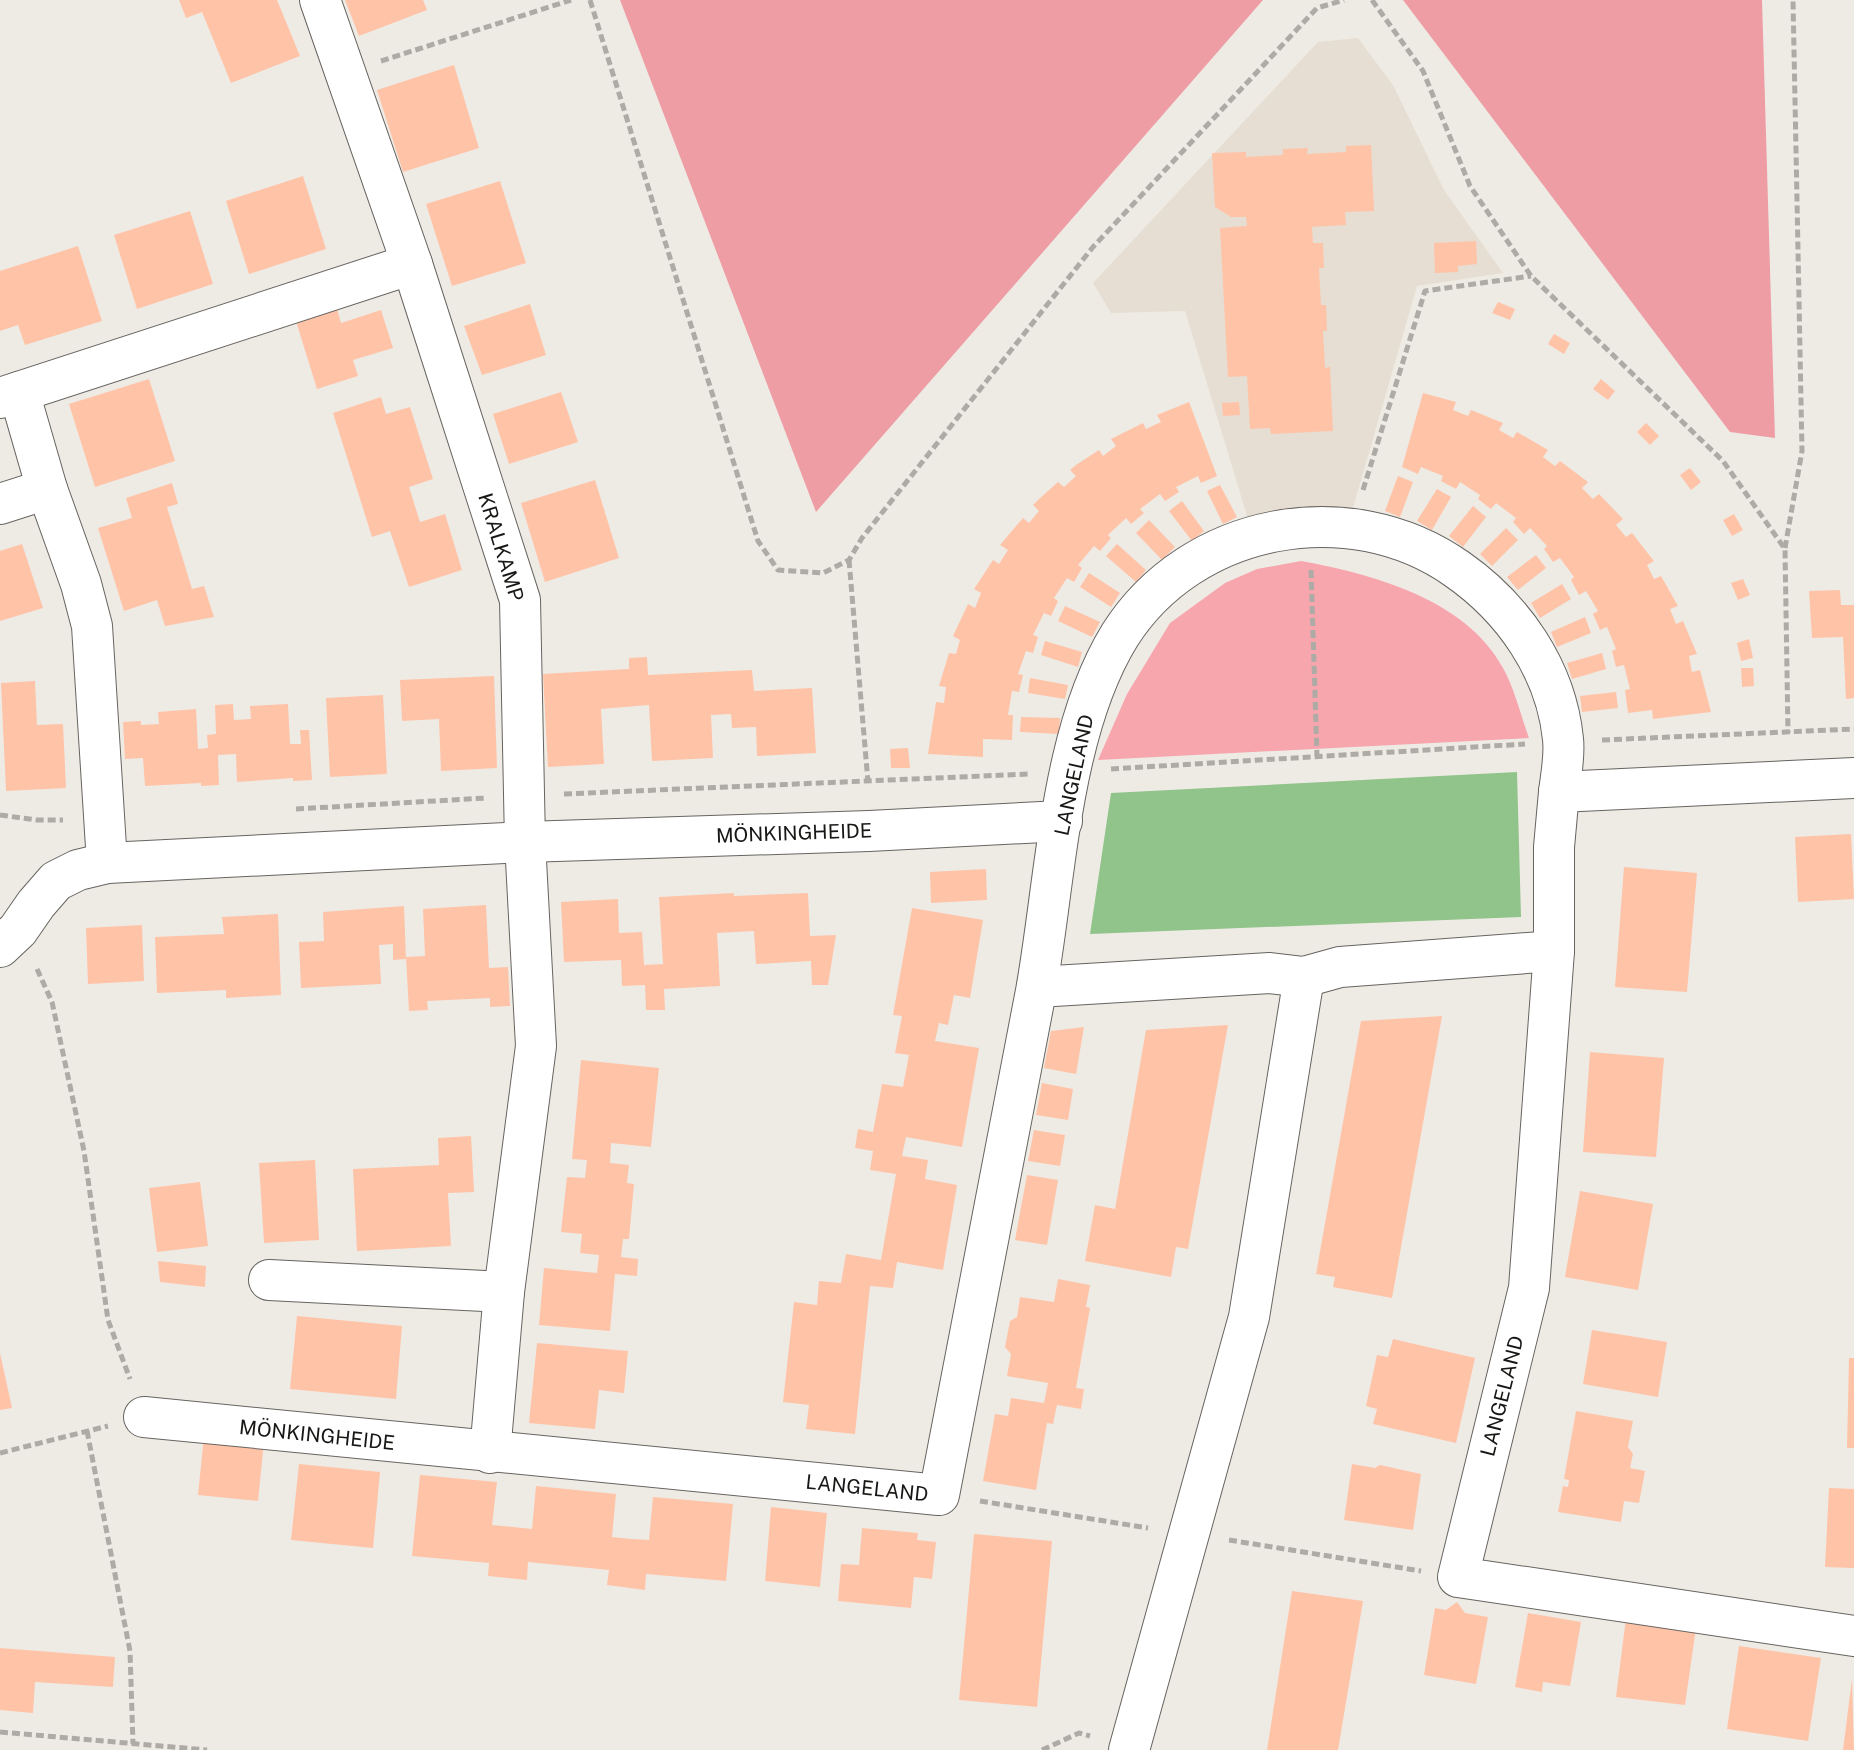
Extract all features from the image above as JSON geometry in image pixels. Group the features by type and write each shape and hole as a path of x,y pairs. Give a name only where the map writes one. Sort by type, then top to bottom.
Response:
{"street":[{"name":"KRALKAMP","path":"320,0 412,264 520,600 525,842"},
{"path":"107,863 92,626 47,489 10,395 412,264"},
{"path":"0,504 47,489"},
{"name":"LANGELAND","path":"757,1477 939,1495 1037,987 1079,728 1100,674 1121,635 1144,605 1177,574 1218,549 1266,532 1309,526 1351,527 1386,534 1423,550 1481,585 1509,614 1538,659 1556,702 1564,742 1554,847 1554,951 1529,1288 1458,1577"},
{"path":"1559,792 1854,778"},
{"name":"MÖNKINGHEIDE","path":"9,938 56,881 78,870 107,863 525,842 869,831 1062,821"},
{"path":"490,1453 504,1292 536,1046 525,842"},
{"path":"1037,987 1270,973 1304,977 1340,967 1554,951"},
{"path":"1113,1744 1188,1534 1249,1317 1304,977"},
{"path":"269,1280 504,1292"},
{"name":"MÖNKINGHEIDE","path":"144,1417 757,1477"},
{"path":"1458,1577 1854,1636"}],"path":[{"path":"346,72 571,0"},
{"path":"590,0 758,541 778,570 823,573 849,560 862,538 1093,247 1317,8 1344,0"},
{"path":"1372,0 1423,71 1470,186 1531,276 1723,461 1785,549"},
{"path":"1789,781 1785,549 1802,451 1793,0"},
{"path":"1351,527 1425,291 1531,276"},
{"path":"1309,526 1317,756"},
{"path":"849,560 868,782 869,831"},
{"path":"292,809 526,795 868,782 1564,742 1854,729"},
{"path":"0,815 37,820 105,820"},
{"path":"0,1453 144,1417 108,1320 84,1151 52,1002 9,938"},
{"path":"87,1431 130,1651 133,1744"},
{"path":"939,1495 1458,1577"},
{"path":"0,1732 207,1750"},
{"path":"1042,1750 1079,1733 1113,1744"}],"shaded area":[{"path":"620,0 1263,0 816,512"},
{"path":"1403,0 1762,0 1775,438 1730,432"},
{"path":"1358,38 1393,85 1444,190 1503,273 1417,286 1353,508 1303,508 1248,519 1185,311 1111,313 1093,283 1318,42"},
{"path":"1301,561 1386,582 1442,607 1466,624 1487,644 1503,668 1529,738 1098,760 1127,694 1170,623 1225,583 1257,569"},
{"path":"1517,772 1521,917 1090,934 1111,793"}],"building":[{"path":"179,0 277,0 300,56 231,83 202,12 186,18"},
{"path":"345,0 423,0 427,10 359,36"},
{"path":"454,65 479,148 403,172 377,90"},
{"path":"1371,145 1374,211 1345,212 1346,225 1312,227 1313,243 1323,243 1324,268 1319,268 1321,305 1326,305 1327,331 1323,331 1325,368 1330,367 1333,431 1271,434 1270,428 1250,429 1247,376 1228,377 1220,228 1247,226 1246,217 1231,217 1215,207 1212,153 1246,152 1246,157 1283,155 1283,149 1308,148 1307,154 1346,152 1346,146"},
{"path":"303,176 326,249 249,274 226,201"},
{"path":"500,181 526,263 452,286 426,204"},
{"path":"190,211 213,284 137,309 114,235"},
{"path":"1476,241 1477,264 1458,266 1458,272 1435,273 1434,243"},
{"path":"78,246 102,321 25,345 18,325 0,331 0,271"},
{"path":"1498,302 1515,309 1510,320 1492,313"},
{"path":"530,304 546,355 482,375 464,326"},
{"path":"336,305 341,323 381,310 393,348 353,360 358,376 317,389 295,318"},
{"path":"1554,334 1570,343 1564,354 1548,344"},
{"path":"149,379 175,461 95,487 69,404"},
{"path":"1601,379 1615,391 1608,400 1593,389"},
{"path":"561,392 578,442 509,464 493,414"},
{"path":"1423,393 1456,402 1453,410 1468,416 1471,410 1503,423 1499,430 1513,438 1517,432 1548,450 1543,457 1555,466 1560,461 1588,482 1582,488 1593,499 1599,494 1623,519 1616,525 1626,537 1632,533 1654,561 1647,565 1654,579 1661,576 1678,606 1670,609 1676,624 1683,621 1697,654 1689,656 1692,672 1700,670 1711,712 1653,719 1652,710 1628,713 1625,690 1630,689 1624,665 1616,667 1612,651 1616,649 1607,627 1600,630 1593,614 1598,611 1586,591 1579,595 1571,580 1574,577 1560,558 1553,562 1544,549 1547,546 1530,528 1524,534 1513,522 1516,518 1496,503 1491,509 1478,499 1480,495 1460,482 1456,489 1441,481 1443,476 1421,467 1418,474 1402,467"},
{"path":"381,397 386,414 410,407 433,479 409,487 420,522 445,514 462,570 409,587 390,531 372,537 333,413"},
{"path":"1189,402 1217,476 1201,483 1198,476 1176,487 1179,492 1165,501 1160,494 1140,509 1144,513 1131,524 1126,518 1108,535 1111,538 1100,551 1094,546 1078,565 1082,568 1074,582 1067,578 1054,598 1058,601 1051,616 1044,613 1033,635 1038,637 1033,653 1026,651 1018,674 1023,675 1019,692 1012,691 1008,715 1013,715 1012,740 983,739 983,757 928,754 936,702 944,703 946,687 939,686 949,653 956,654 960,640 953,636 968,604 975,608 981,593 974,589 993,560 999,564 1008,550 1000,545 1023,518 1029,523 1039,511 1033,505 1039,499 1058,482 1064,487 1076,476 1070,470 1076,465 1099,450 1103,456 1116,446 1111,439 1143,423 1146,429 1161,422 1157,415"},
{"path":"1239,402 1240,415 1223,416 1222,403"},
{"path":"1646,423 1659,436 1650,445 1637,432"},
{"path":"1690,468 1701,482 1691,490 1680,475"},
{"path":"1398,476 1413,482 1400,517 1385,511"},
{"path":"595,480 619,558 545,582 521,503"},
{"path":"172,483 178,504 167,507 192,589 204,586 214,617 165,626 157,600 124,611 98,528 132,518 126,498"},
{"path":"1220,485 1237,517 1223,524 1207,491"},
{"path":"1437,489 1451,497 1432,530 1417,521"},
{"path":"1182,501 1204,531 1192,541 1169,511"},
{"path":"1473,506 1486,517 1463,547 1449,536"},
{"path":"1734,514 1743,530 1732,536 1723,520"},
{"path":"1149,520 1175,547 1162,560 1136,533"},
{"path":"1506,528 1518,540 1492,566 1480,554"},
{"path":"22,544 43,608 0,621 0,551"},
{"path":"1117,544 1146,570 1136,582 1106,556"},
{"path":"1536,555 1546,568 1518,590 1507,577"},
{"path":"1089,573 1120,593 1111,607 1080,587"},
{"path":"1743,579 1750,595 1738,600 1731,583"},
{"path":"1562,584 1571,599 1540,618 1531,603"},
{"path":"1840,590 1841,605 1854,605 1854,698 1846,699 1843,637 1812,638 1809,591"},
{"path":"1065,606 1100,622 1092,637 1058,621"},
{"path":"1585,617 1591,633 1557,647 1551,632"},
{"path":"1749,639 1753,658 1741,661 1737,643"},
{"path":"1045,641 1082,652 1078,667 1041,655"},
{"path":"1602,653 1606,669 1572,679 1567,663"},
{"path":"647,657 648,675 752,670 754,691 812,688 816,753 757,756 756,727 732,728 731,714 711,715 713,758 652,761 649,705 601,709 604,764 548,767 543,674 629,669 629,658"},
{"path":"1741,668 1753,668 1754,686 1742,687"},
{"path":"494,676 497,768 441,771 439,719 402,721 400,680"},
{"path":"1030,678 1068,685 1065,699 1028,693"},
{"path":"35,681 37,725 63,724 66,788 6,791 1,683"},
{"path":"1616,692 1618,708 1582,712 1580,696"},
{"path":"383,695 387,774 330,777 326,698"},
{"path":"233,704 234,720 251,719 250,706 288,704 290,744 301,744 300,730 309,730 312,780 293,781 293,778 237,782 236,754 218,755 219,785 145,786 143,758 125,759 123,722 159,724 158,712 196,709 198,749 208,748 207,735 216,734 215,705"},
{"path":"1021,717 1060,718 1059,734 1020,732"},
{"path":"908,748 910,768 891,768 890,749"},
{"path":"1851,834 1854,899 1798,902 1795,837"},
{"path":"1624,867 1697,873 1687,992 1615,987"},
{"path":"986,869 987,900 931,903 930,872"},
{"path":"734,893 734,896 808,893 810,936 836,935 828,985 812,985 811,961 756,964 754,931 717,933 720,986 664,989 665,1010 646,1010 645,985 622,986 621,960 564,962 561,902 618,899 619,933 642,932 644,965 663,964 659,897"},
{"path":"486,905 489,968 508,967 510,1006 490,1007 490,998 427,1001 428,1010 409,1011 406,957 425,956 423,909"},
{"path":"404,906 406,959 393,960 393,944 379,945 381,984 301,988 299,942 324,941 323,912"},
{"path":"912,908 983,920 970,998 954,995 948,1025 939,1023 935,1041 979,1048 962,1147 906,1137 902,1156 928,1160 925,1179 957,1185 943,1270 897,1262 893,1288 870,1286 855,1434 806,1429 809,1405 783,1402 794,1302 817,1305 819,1281 841,1283 846,1254 881,1260 896,1174 870,1170 873,1151 855,1148 858,1129 873,1132 882,1084 903,1087 909,1055 895,1053 902,1016 893,1015"},
{"path":"278,914 281,995 226,998 226,990 157,993 155,937 224,934 222,917"},
{"path":"142,925 144,981 88,984 86,928"},
{"path":"1442,1016 1392,1298 1333,1287 1335,1277 1316,1274 1361,1021"},
{"path":"1228,1025 1188,1249 1176,1247 1171,1277 1085,1261 1095,1205 1115,1209 1146,1030"},
{"path":"1084,1027 1076,1074 1044,1068 1051,1031"},
{"path":"1590,1052 1664,1058 1656,1157 1583,1152"},
{"path":"581,1060 659,1068 651,1147 611,1143 610,1163 629,1165 627,1183 634,1184 629,1239 623,1239 621,1257 638,1259 637,1276 615,1274 610,1331 539,1325 544,1268 597,1273 599,1255 580,1253 582,1234 561,1232 567,1177 585,1178 587,1160 572,1159"},
{"path":"1042,1083 1073,1089 1068,1120 1036,1115"},
{"path":"1034,1130 1065,1135 1060,1166 1028,1161"},
{"path":"471,1136 474,1192 448,1193 451,1246 357,1251 353,1169 439,1165 438,1138"},
{"path":"315,1160 319,1240 264,1243 259,1163"},
{"path":"1027,1175 1058,1180 1047,1245 1015,1240"},
{"path":"200,1182 208,1246 157,1252 149,1188"},
{"path":"1580,1191 1653,1204 1638,1290 1565,1277"},
{"path":"158,1261 206,1266 205,1287 160,1282"},
{"path":"1058,1279 1090,1285 1086,1307 1090,1308 1076,1388 1084,1389 1081,1409 1057,1405 1053,1424 1047,1423 1036,1490 983,1481 995,1414 1008,1416 1011,1398 1044,1403 1048,1383 1007,1376 1011,1354 1005,1347 1010,1321 1017,1317 1020,1297 1054,1302"},
{"path":"297,1316 402,1326 396,1399 290,1389"},
{"path":"1592,1330 1667,1342 1658,1397 1583,1384"},
{"path":"1393,1339 1475,1358 1456,1443 1373,1424 1377,1409 1366,1406 1377,1355 1388,1357"},
{"path":"537,1343 628,1351 624,1393 599,1390 595,1429 529,1423"},
{"path":"0,1353 12,1408 0,1410"},
{"path":"1849,1358 1854,1358 1854,1448 1847,1448"},
{"path":"1576,1411 1633,1421 1628,1447 1633,1454 1630,1468 1645,1471 1639,1503 1624,1501 1621,1522 1558,1512 1563,1486 1568,1487 1569,1480 1564,1479"},
{"path":"204,1436 264,1442 258,1501 198,1495"},
{"path":"299,1464 380,1472 373,1548 291,1540"},
{"path":"1352,1464 1375,1468 1380,1465 1421,1474 1413,1530 1344,1520"},
{"path":"420,1475 497,1482 492,1525 532,1529 536,1486 616,1494 612,1537 631,1539 649,1540 653,1497 733,1504 726,1581 646,1574 645,1590 607,1585 609,1570 528,1562 527,1580 488,1576 489,1563 412,1556"},
{"path":"1829,1488 1854,1489 1854,1568 1825,1567"},
{"path":"771,1507 827,1513 820,1587 765,1581"},
{"path":"862,1528 918,1533 917,1540 936,1542 932,1579 914,1577 911,1608 838,1601 841,1564 859,1565"},
{"path":"974,1534 1052,1541 1037,1707 959,1700"},
{"path":"1292,1591 1363,1601 1338,1750 1267,1750"},
{"path":"1457,1602 1465,1613 1488,1617 1476,1684 1424,1675 1435,1608 1446,1610"},
{"path":"1528,1613 1581,1622 1570,1686 1543,1682 1542,1692 1515,1687"},
{"path":"1626,1618 1696,1628 1685,1705 1616,1697"},
{"path":"1739,1646 1821,1658 1808,1741 1727,1729"},
{"path":"0,1648 115,1657 113,1687 35,1682 33,1713 0,1710"},
{"path":"1852,1679 1854,1750 1843,1750"}]}
